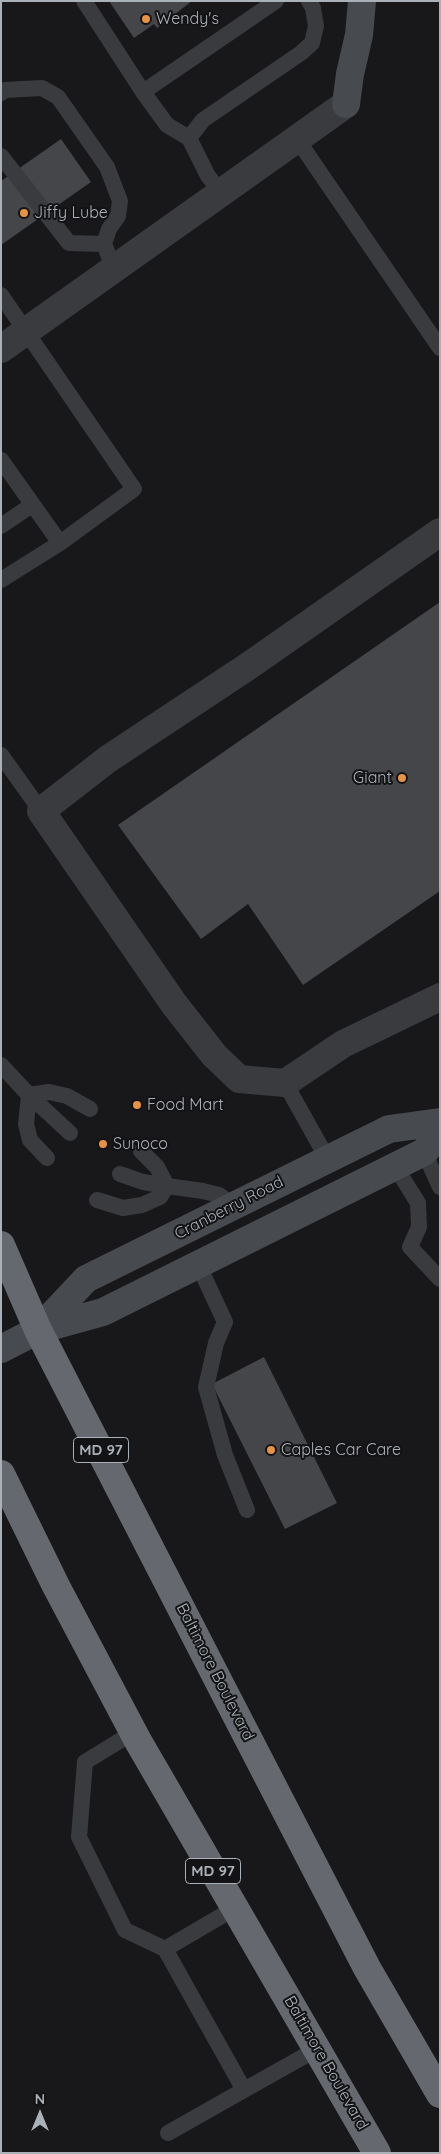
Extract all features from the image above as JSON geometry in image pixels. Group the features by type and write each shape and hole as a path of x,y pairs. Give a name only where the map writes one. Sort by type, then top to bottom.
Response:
{"highway":[{"name":"Baltimore Boulevard","path":"1,1245 38,1330 367,1968 440,2094"},
{"name":"Baltimore Boulevard","path":"1,1474 56,1586 134,1732 377,2153"}],"street":[{"path":"1,349 346,104 350,74 359,35 362,1"},
{"path":"440,532 250,665 108,759 41,811 174,1004 214,1054 239,1079 285,1083 343,1044 440,997"},
{"name":"Cranberry Road","path":"38,1330 86,1279 327,1158 389,1129 440,1122"},
{"name":"Cranberry Road","path":"1,1349 38,1330 103,1312 395,1166 432,1143"}],"lane":[{"path":"143,92 276,1"},
{"path":"189,138 204,120 301,53 312,43 316,26 313,8 309,1"},
{"path":"84,2 167,125 189,138 208,176 222,193"},
{"path":"1,93 5,90 42,88 58,97 107,167 120,201 118,216 109,229 104,244 114,269"},
{"path":"298,139 440,348"},
{"path":"1,156 69,242 104,244"},
{"path":"1,296 134,489 60,544 1,580"},
{"path":"1,460 60,544"},
{"path":"1,526 32,505"},
{"path":"1,755 41,811"},
{"path":"1,1065 29,1095 70,1133"},
{"path":"285,1083 327,1158"},
{"path":"29,1095 49,1092 67,1096 90,1109"},
{"path":"29,1095 26,1124 30,1140 47,1158"},
{"path":"432,1143 440,1188"},
{"path":"141,1151 157,1168 167,1186"},
{"path":"395,1166 418,1203 419,1227 410,1247 440,1279"},
{"path":"120,1174 143,1182 219,1195 234,1206"},
{"path":"97,1200 123,1208 142,1205 160,1197 167,1186"},
{"path":"198,1264 224,1322 216,1343 206,1387 224,1455 247,1510"},
{"path":"134,1732 85,1762 79,1837 125,1930 165,1949 244,2090"},
{"path":"165,1949 235,1908"},
{"path":"168,2133 317,2049"}],"building":[{"name":"Wendy's","path":"109,1 192,1 157,28 154,24 134,38"},
{"name":"Jiffy Lube","path":"61,139 91,182 1,245 1,181"},
{"path":"440,602 440,891 303,985 248,904 201,939 118,825"},
{"path":"264,1357 337,1503 285,1529 212,1384"}],"place":[{"name":"Wendy's","path":"146,19"},
{"name":"Jiffy Lube","path":"24,213"},
{"name":"Giant","path":"402,778"},
{"name":"Food Mart","path":"137,1105"},
{"name":"Sunoco","path":"103,1144"},
{"name":"Caples Car Care","path":"271,1450"}]}
